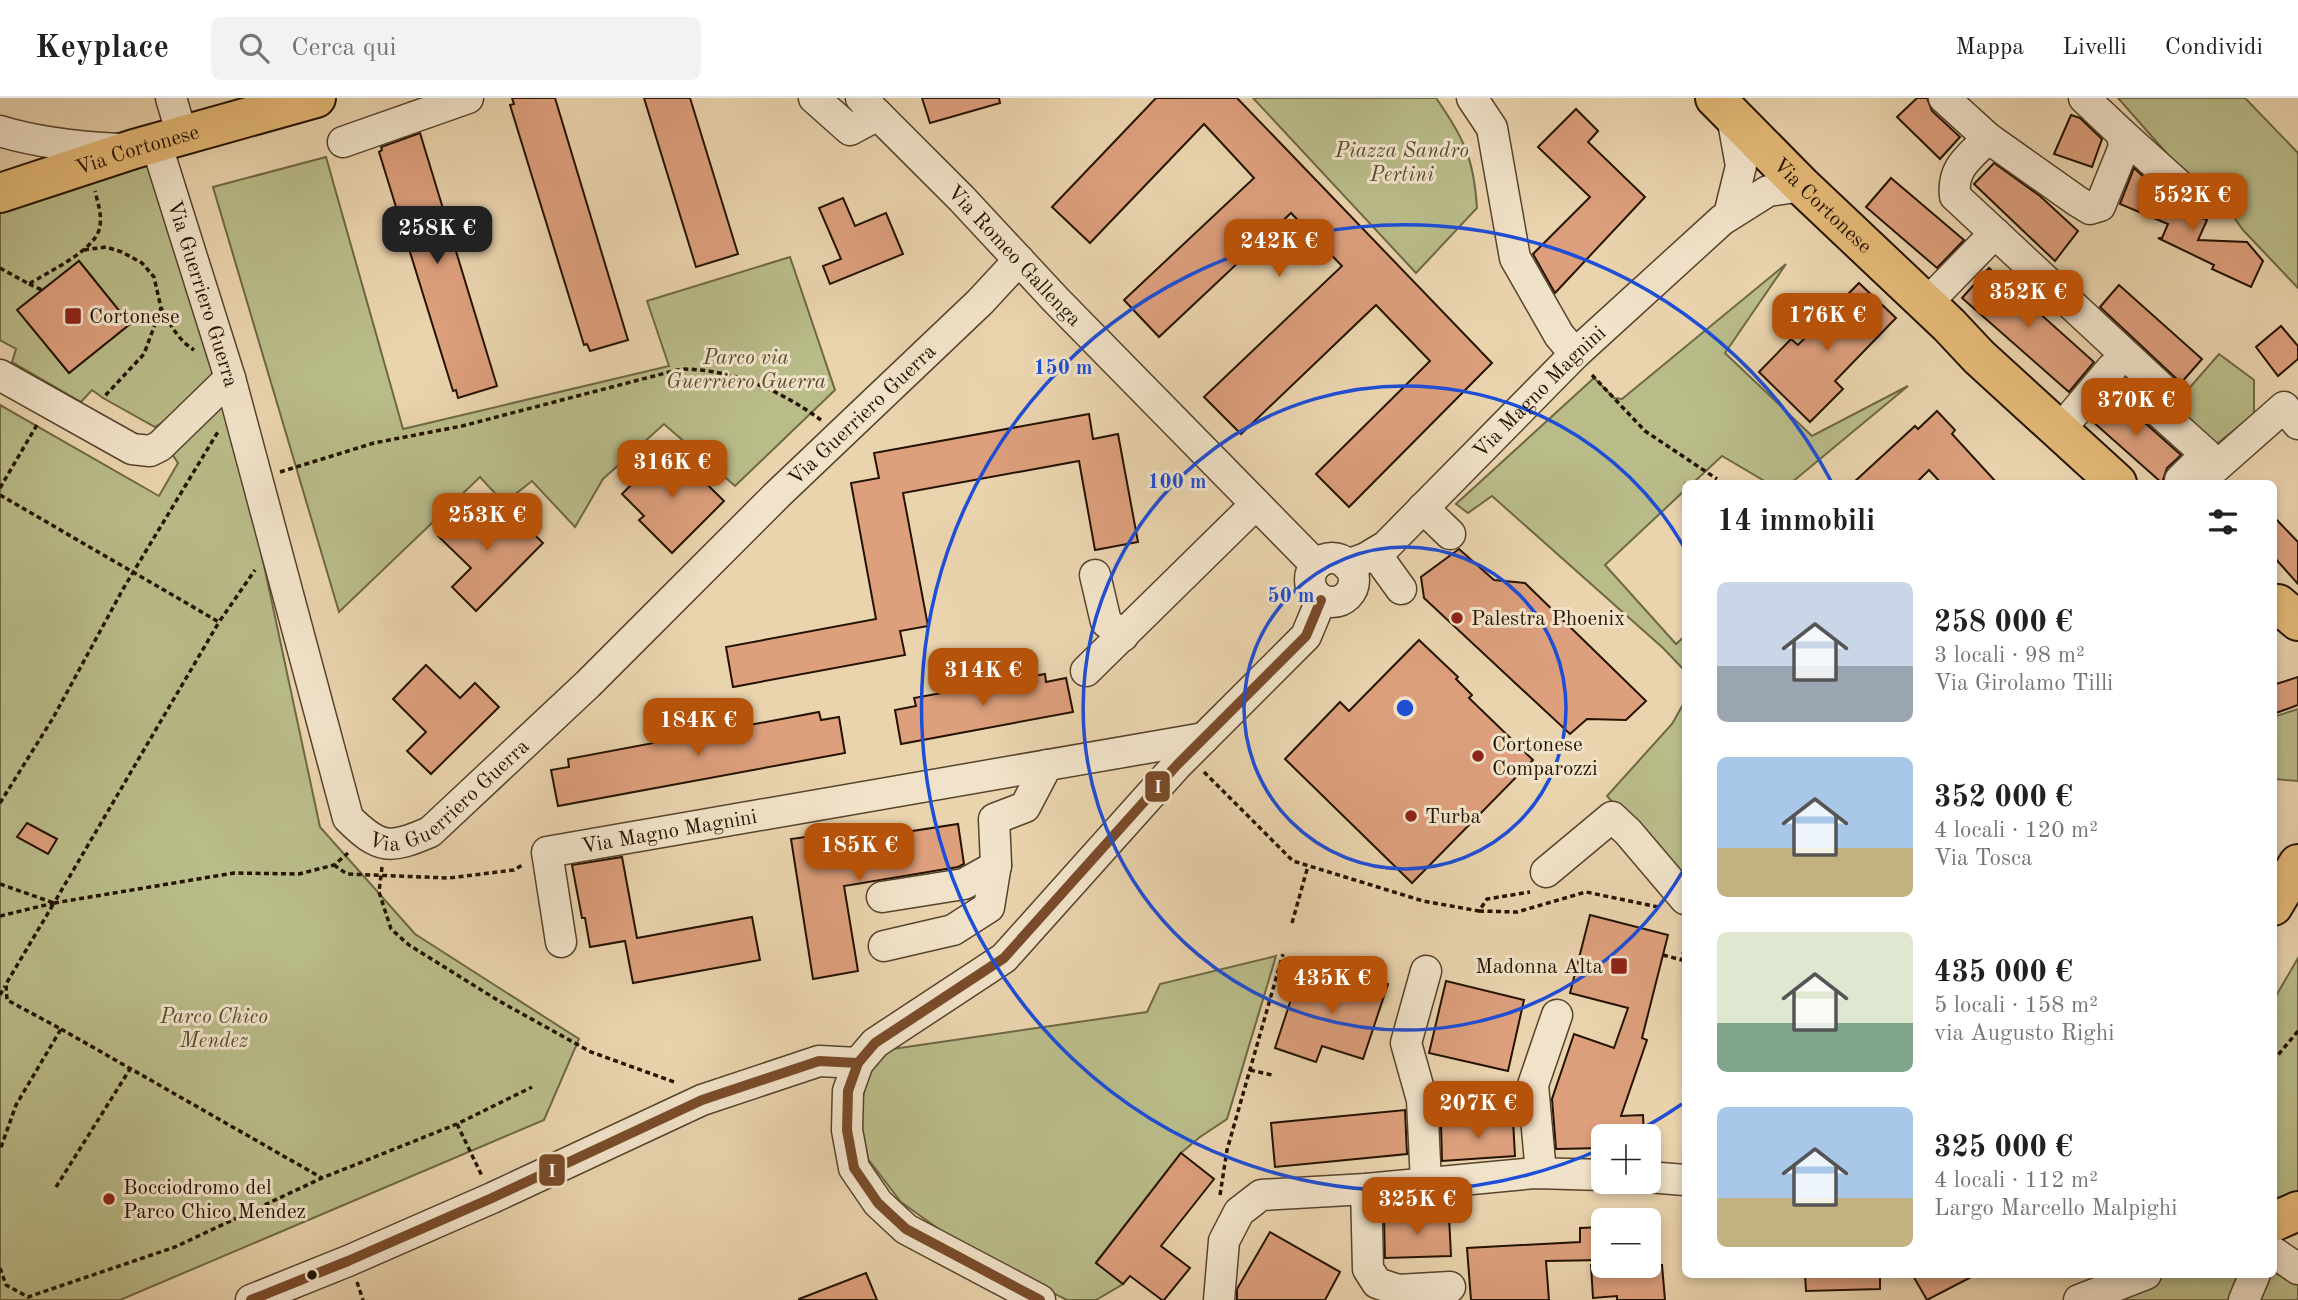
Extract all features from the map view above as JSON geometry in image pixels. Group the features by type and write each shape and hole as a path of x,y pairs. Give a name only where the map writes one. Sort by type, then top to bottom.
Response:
{"main road":[{"name":"Via Cortonese","path":"0,193 89,163 316,98"},
{"name":"Via Cortonese","path":"1724,107 1979,357 2114,480"},
{"path":"2277,899 2298,864"},
{"path":"2277,1220 2298,1211"}],"street":[{"name":"Via Guerriero Guerra","path":"171,98 157,143 230,379 348,818 377,840 401,844 430,832 588,684 840,433 980,302 1019,260"},
{"path":"343,142 468,98"},
{"path":"814,98 850,130 869,107"},
{"path":"1472,98 1492,128 1515,258 1559,335 1575,354"},
{"path":"1944,98 1988,138 2090,209 2100,206 2124,146 2122,134"},
{"path":"2084,98 2182,188"},
{"name":"Via Romeo Gallenga","path":"869,107 962,199 1316,565"},
{"path":"1724,107 1741,166 1729,215"},
{"path":"0,131 27,139 83,147 157,143"},
{"path":"1988,138 1957,172 1953,181 1955,196 1996,251 2112,368 2206,454 2180,480"},
{"name":"Via Magno Magnini","path":"1316,565 1335,558 1347,565 1386,546 1575,354 1729,215 1768,191 1802,186"},
{"path":"1931,309 1996,251"},
{"path":"1996,251 2172,398"},
{"path":"2059,431 2112,368"},
{"path":"0,375 132,449 150,451 160,446 230,379"},
{"path":"2202,480 2293,409"},
{"path":"1087,671 1256,504"},
{"path":"1423,508 1450,534"},
{"path":"1375,553 1401,589"},
{"path":"1316,565 1310,577 1312,590 1321,600 1336,601 1349,593 1353,579 1347,565"},
{"path":"1095,575 1106,622 1123,636"},
{"path":"1040,1300 906,1229 878,1203 854,1168 847,1130 848,1091 858,1063 875,1043 1004,958 1195,747 1307,636 1321,600"},
{"name":"Via Magno Magnini","path":"547,852 1047,765 1195,747"},
{"path":"884,946 953,930 989,907 996,866 994,819 1025,807 1047,765"},
{"path":"1546,872 1612,817 1628,832 1673,903"},
{"path":"547,852 561,942"},
{"path":"882,897 964,884 996,866"},
{"path":"1426,971 1406,1043 1422,1100 1426,1183"},
{"path":"1541,1172 1532,1085 1558,1016"},
{"path":"251,1300 492,1198 702,1100 819,1060 858,1063"},
{"path":"1219,1300 1224,1241 1239,1212 1261,1195 1366,1189 1541,1172 1591,1174"},
{"path":"1661,1178 1682,1180"},
{"path":"1366,1189 1368,1269 1377,1283 1398,1290 1450,1287"},
{"path":"2277,1255 2298,1269"},
{"path":"2087,1293 2134,1278"},
{"path":"2244,1300 2253,1278"}],"path":[{"path":"29,284 84,250 95,238 101,215 89,163"},
{"path":"0,803 52,718 133,572 230,379 185,344 173,329 161,308 154,277 142,263 106,247 84,250"},
{"path":"0,268 42,290"},
{"path":"103,398 144,354 161,308"},
{"path":"1575,354 1645,431 1717,479"},
{"path":"258,479 374,443 462,426 681,369 697,369 756,383 802,406 840,433"},
{"path":"0,488 49,403"},
{"path":"0,495 219,622"},
{"path":"0,995 219,622 275,542"},
{"path":"1195,747 1293,860 1308,866 1423,901 1479,911 1517,912 1586,892 1673,903"},
{"path":"0,916 54,903 234,873 299,874 334,865 377,840 379,892 391,929 409,945 499,1001 591,1052 672,1079 702,1100"},
{"path":"334,865 347,874 449,878 514,870 547,852"},
{"path":"1292,923 1308,866"},
{"path":"1479,911 1487,899 1540,890 1546,872"},
{"path":"0,884 54,903"},
{"path":"1233,1224 1218,1204 1227,1150 1283,954"},
{"path":"1663,955 1682,960"},
{"path":"6,984 7,1000 322,1178"},
{"path":"0,1150 16,1105 61,1029"},
{"path":"2277,1056 2298,1031"},
{"path":"56,1186 130,1069"},
{"path":"1250,1070 1272,1074"},
{"path":"0,1268 6,1285 27,1299 175,1247 322,1178 457,1124 532,1087"},
{"path":"457,1124 492,1198"},
{"path":"355,1277 363,1300"}],"green space":[{"name":"Piazza Sandro Pertini","path":"1253,98 1436,98 1466,150 1477,208 1416,273"},
{"path":"2118,98 2245,98 2298,153 2298,288 2243,230 2225,205 2184,173"},
{"name":"Parco via Guerriero Guerra","path":"326,157 403,429 669,366 647,301 790,257 835,390 735,486 664,424 603,479 575,527 532,481 504,503 480,477 339,612 213,187"},
{"path":"150,160 217,373 176,414 155,427 92,390 81,402 12,362 16,349 0,340 0,207","holes":["79,261 130,324 69,373 18,310"]},
{"path":"1786,264 1725,353 1812,436 1908,386 1795,480 1763,480 1722,456 1696,480 1682,480 1682,493 1605,565 1676,644 1682,639 1682,668 1492,496 1468,513 1456,504 1594,378 1614,398 1622,399"},
{"path":"2219,354 2254,380 2254,414 2213,447 2171,409"},
{"name":"Parco Chico Mendez","path":"219,403 235,430 320,827 415,934 579,1039 544,1120 120,1300 0,1300 0,405 159,496 178,463 172,454"},
{"path":"1682,706 1682,884 1607,796 1672,724"},
{"path":"2298,709 2298,781 2277,779 2277,716"},
{"path":"1276,956 1227,1119 1181,1153 1096,1262 1123,1284 1096,1300 1067,1300 971,1252 901,1202 868,1159 859,1114 869,1071 886,1050 1147,1012 1160,984"},
{"path":"2298,958 2298,1198 2277,1204 2277,994"},
{"path":"2277,1261 2298,1276 2298,1300 2102,1300 2151,1278 2277,1278"}],"building":[{"path":"512,98 555,98 628,340 590,351 587,344 584,345 510,105 514,104"},
{"path":"644,98 690,98 738,254 696,267"},
{"path":"922,98 999,98 1000,103 930,123"},
{"path":"1156,98 1237,98 1492,363 1349,507 1316,474 1430,361 1376,305 1241,434 1204,397 1342,266 1291,213 1159,337 1124,300 1254,178 1204,124 1090,243 1052,207"},
{"path":"1917,98 1927,98 1932,111 1960,137 1940,159 1897,117"},
{"path":"1576,109 1598,131 1588,142 1645,197 1555,293 1533,254 1590,197 1538,147"},
{"path":"2071,115 2080,118 2102,139 2092,167 2054,154"},
{"path":"420,133 497,386 458,398 456,390 453,391 379,152 381,147"},
{"path":"1994,163 2040,196 2078,231 2055,261 1974,184"},
{"path":"2134,168 2157,189 2155,196 2207,220 2198,240 2247,242 2263,261 2251,287 2212,269 2214,265 2158,238 2162,238 2168,224 2120,204"},
{"path":"1891,178 1964,240 1937,268 1866,207"},
{"path":"843,198 855,226 886,213 903,254 830,284 823,266 841,259 819,208"},
{"name":"Cortonese","path":"79,261 130,324 69,373 17,310"},
{"path":"1989,268 2094,362 2069,392 1962,298"},
{"path":"1859,283 1896,318 1835,381 1843,389 1810,422 1759,372 1791,339 1798,345"},
{"path":"2119,285 2202,359 2181,383 2100,307"},
{"path":"2281,326 2298,346 2298,359 2278,376 2256,347"},
{"path":"2118,393 2125,405 2181,455 2167,468 2163,480 2159,480 2092,421"},
{"path":"1937,411 1955,430 1952,434 1994,480 1938,480 1929,470 1919,480 1856,480 1915,426 1918,429"},
{"path":"1089,414 1093,439 1118,434 1138,542 1095,550 1079,461 903,493 928,626 900,631 905,655 733,687 726,647 876,619 851,483 879,478 874,453"},
{"path":"669,447 724,501 672,553 639,520 644,516 622,494"},
{"path":"471,502 504,535 519,520 543,543 476,611 452,587 471,568 438,536"},
{"path":"2277,520 2298,542 2298,584 2277,560"},
{"path":"1459,549 1494,580 1525,583 1646,701 1626,720 1587,719 1570,734 1424,598 1421,577"},
{"path":"1419,640 1458,677 1456,679 1472,695 1469,698 1533,760 1412,883 1285,759 1340,702 1349,711"},
{"path":"426,665 460,698 475,683 499,707 431,774 407,751 426,732 393,699"},
{"path":"1045,674 1046,682 1066,678 1073,712 901,744 895,710 916,706 914,698"},
{"path":"2298,677 2298,705 2277,713 2277,684"},
{"path":"819,712 821,720 839,717 845,753 558,806 551,770 569,767 568,759"},
{"path":"27,823 57,839 48,854 17,837"},
{"path":"958,824 964,864 844,886 858,971 813,979 791,839 827,834 828,844"},
{"path":"622,857 637,938 752,917 760,960 633,983 625,941 590,947 572,865"},
{"path":"1590,915 1668,935 1642,1038 1647,1040 1621,1116 1643,1115 1643,1124 1591,1124 1591,1148 1556,1149 1552,1099 1574,1034 1614,1048 1628,1008 1570,993"},
{"path":"1342,968 1388,984 1363,1059 1322,1046 1316,1062 1275,1048 1299,975 1336,986"},
{"path":"1446,981 1524,1000 1508,1071 1429,1053"},
{"path":"1405,1110 1407,1154 1275,1167 1271,1123"},
{"path":"1513,1120 1515,1156 1442,1161 1441,1125"},
{"path":"1181,1153 1214,1179 1161,1246 1190,1268 1162,1300 1130,1276 1123,1284 1096,1263"},
{"path":"1449,1216 1451,1256 1385,1258 1384,1219"},
{"path":"1580,1228 1591,1228 1591,1260 1546,1261 1549,1300 1471,1300 1467,1248 1580,1242"},
{"path":"1270,1232 1340,1272 1325,1300 1237,1300 1237,1289"},
{"path":"1662,1265 1665,1300 1617,1300 1617,1296 1593,1298 1592,1278 1661,1278"},
{"path":"866,1273 877,1300 799,1300 799,1299"},
{"path":"1805,1278 1880,1278 1880,1289 1806,1291"},
{"path":"1914,1278 1969,1278 1927,1300"}],"transit line":[{"name":"I","path":"1040,1300 906,1229 878,1203 854,1168 847,1130 848,1091 858,1063 875,1043 1004,958 1177,765 1306,636 1321,600"},
{"name":"I","path":"251,1300 492,1198 702,1100 819,1061 858,1063"}],"place":[{"name":"Cortonese","path":"73,316"},
{"name":"Palestra Phoenix","path":"1457,618"},
{"name":"Cortonese Comparozzi","path":"1478,756"},
{"name":"Turba","path":"1411,816"},
{"name":"Madonna Alta","path":"1619,966"},
{"name":"Bocciodromo del Parco Chico Mendez","path":"109,1199"}]}
